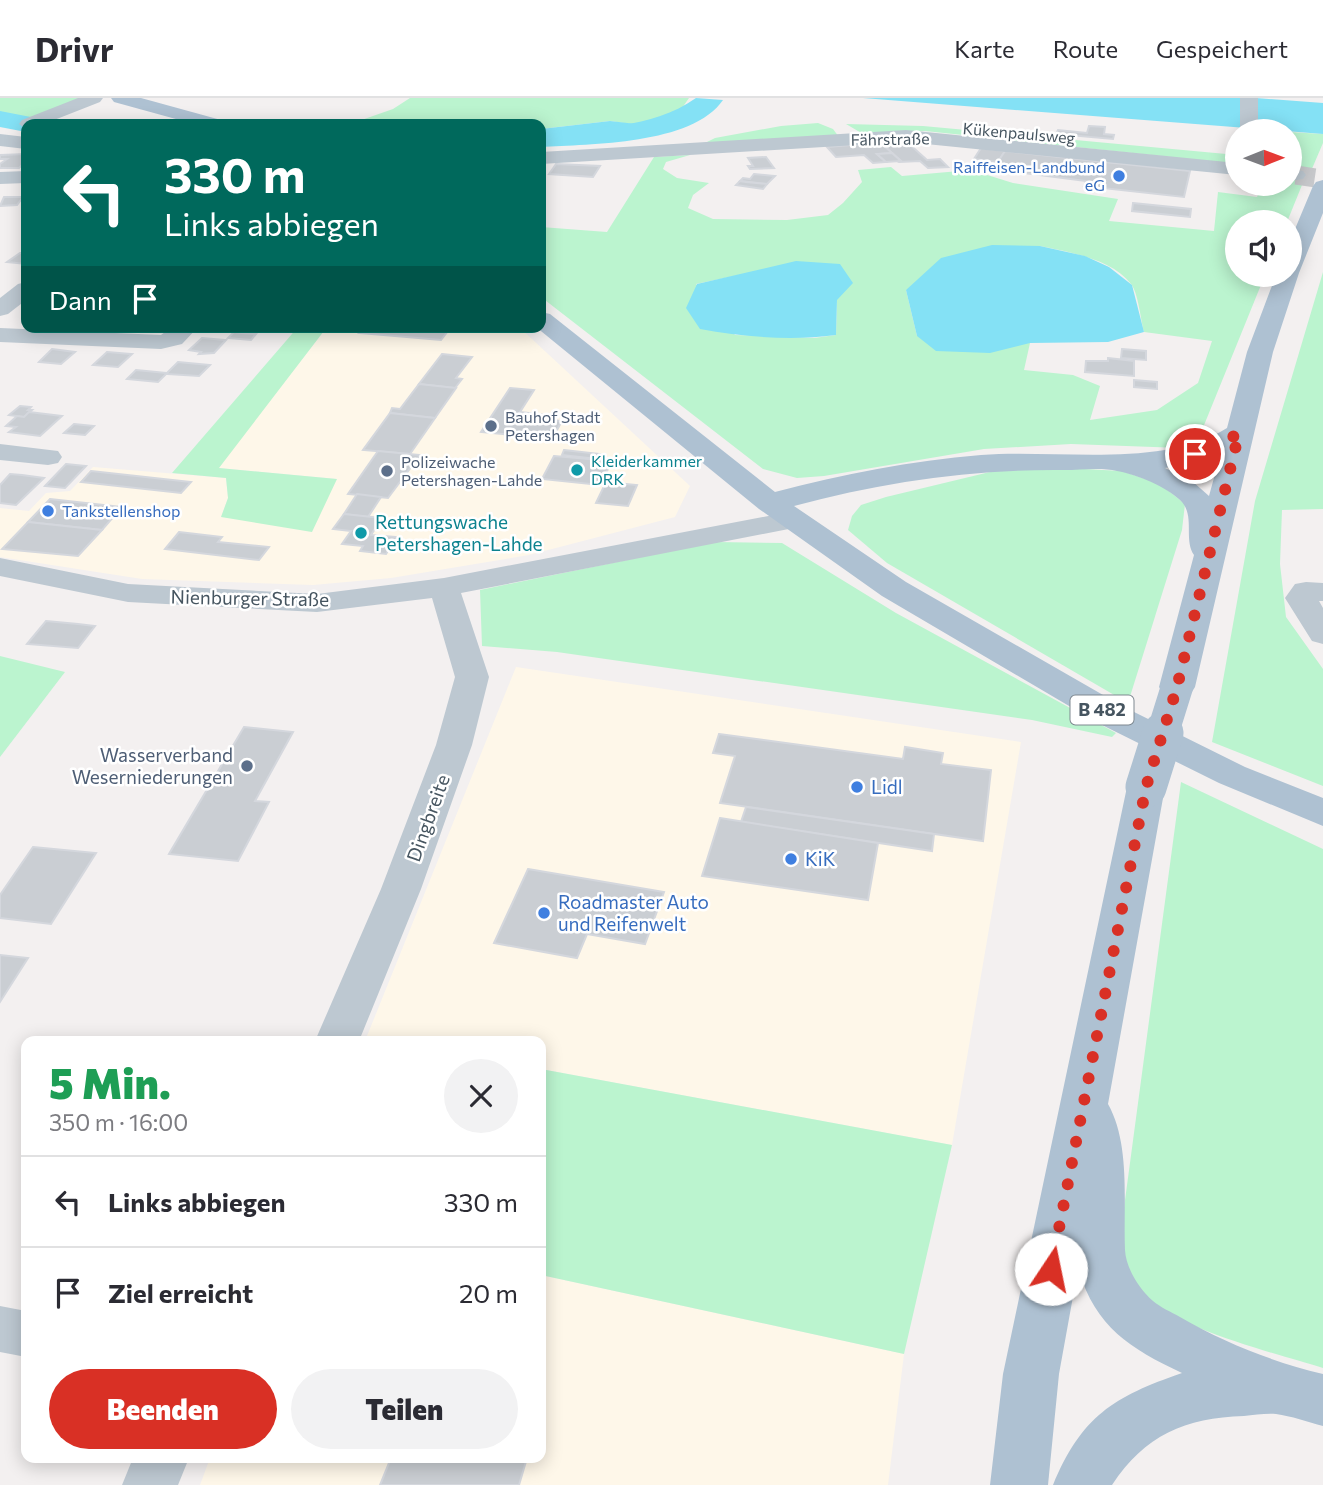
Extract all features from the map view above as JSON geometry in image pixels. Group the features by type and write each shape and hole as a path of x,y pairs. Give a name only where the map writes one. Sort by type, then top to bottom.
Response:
{"main road":[{"path":"120,98 196,119"},
{"path":"1302,239 1323,186"},
{"path":"1019,1485 1031,1374 1146,787 1177,687 1260,352 1284,287"},
{"name":"B 482","path":"546,323 782,511 936,616 1111,715 1232,775 1323,813"},
{"path":"782,511 1009,462 1116,461 1195,454 1214,448 1239,433"},
{"path":"1116,461 1167,478 1202,508 1205,567"},
{"path":"1087,1087 1101,1186 1099,1254 1110,1287 1133,1317 1181,1346 1299,1394"},
{"path":"1082,1485 1087,1470 1119,1432 1153,1410 1202,1393 1299,1394"}],"street":[{"path":"47,119 94,98"},
{"path":"1249,98 1249,119"},
{"name":"Kükenpaulsweg","path":"847,121 919,124 1225,151"},
{"path":"690,149 686,140 708,134 770,126"},
{"name":"Fährstraße","path":"546,158 922,136 1225,168"},
{"path":"0,178 21,177"},
{"path":"0,309 21,293"},
{"path":"0,335 161,342 173,339 180,333"},
{"path":"0,452 48,457"},
{"name":"Nienburger Straße","path":"0,567 128,593 317,603 500,577 782,511"},
{"name":"Dingbreite","path":"339,1036 401,889 454,746 472,677 444,587"},
{"path":"1323,592 1306,591 1301,598 1323,634"},
{"path":"0,1329 21,1333"},
{"path":"150,1485 160,1463"}],"shaded area":[{"path":"322,333 525,333 690,486 675,517 529,555 391,578 313,585 142,579 0,557 0,508 29,511 46,493 70,491 93,467 226,478 228,498 221,517 337,479 218,468"},
{"path":"516,667 1021,742 952,1145 546,1070 546,1036 367,1036"},
{"path":"546,1276 904,1354 888,1485 200,1485 208,1463 546,1463"}],"green space":[{"path":"0,98 84,98 45,119 21,119 21,126 0,123"},
{"path":"410,98 689,98 680,111 645,126 610,121 546,128 546,119 364,119 393,109"},
{"path":"818,123 833,129 839,137 705,143 715,138 781,126"},
{"path":"846,124 923,126 1225,154 1225,163 925,131 863,134"},
{"path":"1302,133 1323,134 1323,143 1311,171 1302,170"},
{"path":"690,155 666,162 663,169 677,178 709,183 693,195 688,208 713,219 787,220 828,215 862,182 858,170 891,167 902,176 971,170 1013,183 1118,199 1109,221 1214,231 1218,192 1225,193 1225,196 1298,196 1292,210 1225,210 1225,287 1260,287 1198,440 1181,448 1071,444 984,449 824,476 797,478 763,469 546,301 546,227 607,232 654,157","holes":["1040,246 1089,258 1113,268 1131,284 1136,293 1144,332 1212,341 1198,383 1157,410 1090,420 1100,386 1073,375 1024,370 1030,343 917,336 906,290","739,275 837,300 836,335 814,338 735,335 696,284"]},
{"path":"1323,272 1323,509 1282,510 1280,564 1286,617 1323,669 1323,786 1212,742 1255,501"},
{"path":"293,333 322,333 219,468 337,479 312,532 221,517 228,498 226,478 172,473"},
{"path":"1066,468 1122,471 1160,484 1185,504 1182,530 1128,703 887,563 848,530 852,516 861,505 886,497 994,471"},
{"path":"715,542 782,543 896,613 1116,733 1112,737 1032,720 557,652 482,646 480,590"},
{"path":"0,656 65,672 0,757"},
{"path":"1181,782 1323,849 1323,1368 1204,1330 1160,1309 1145,1297 1136,1285 1119,1245"},
{"path":"546,1070 952,1145 904,1354 546,1276"}],"water":[{"path":"863,98 1256,98 1323,103 1323,134 1302,132 1302,119 1225,119 1225,126"},
{"path":"610,121 654,126 596,140 546,145 546,128"},
{"path":"992,245 1040,246 1085,256 1109,267 1132,285 1144,332 1108,342 1030,343 990,353 936,351 917,336 906,290 941,258"},
{"path":"796,261 840,264 853,283 837,300 836,335 768,337 700,329 686,308 697,284"}],"building":[{"path":"1089,126 1105,127 1104,134 1114,135 1113,139 1056,134 1058,130 1087,133"},
{"path":"908,143 927,160 940,159 948,167 928,168 920,161 899,162 897,161 901,161 883,145"},
{"path":"883,145 892,153 877,154 886,162 873,163 864,155 836,157 827,147"},
{"path":"981,148 1005,151 998,162 974,159"},
{"name":"Raiffeisen-Landbund eG","path":"1005,151 1190,171 1184,197 1084,186 1086,181 993,169"},
{"path":"892,153 901,161 886,162 877,154"},
{"path":"21,154 21,166 0,168 0,164 7,159 0,159 0,155"},
{"path":"766,157 774,168 750,169 748,166 753,166 748,158"},
{"path":"556,164 600,166 593,177 549,174"},
{"path":"754,174 775,176 767,184 740,181 743,178 750,179"},
{"path":"740,181 767,184 763,189 736,185"},
{"path":"4,197 21,197 17,205 0,206"},
{"path":"1133,203 1191,209 1190,217 1132,211"},
{"path":"20,253 21,253 21,263 7,262"},
{"path":"233,333 256,334 251,340 228,338"},
{"path":"359,333 446,333 441,340"},
{"path":"202,338 226,340 214,353 199,354 201,352 189,350"},
{"path":"52,349 75,352 61,364 39,362"},
{"path":"1122,349 1146,351 1146,360 1121,358"},
{"path":"107,352 132,354 118,367 93,365"},
{"path":"442,354 472,357 456,378 462,379 455,388 419,384"},
{"path":"1108,358 1134,361 1134,376 1085,372 1086,361 1108,361"},
{"path":"178,362 210,365 199,376 166,374"},
{"path":"136,370 167,373 158,382 127,379"},
{"path":"1134,380 1157,382 1157,389 1134,387"},
{"path":"419,384 456,388 435,418 390,413 392,408 400,409"},
{"path":"510,388 534,390 520,412 547,415 544,420 562,421 552,439 481,432"},
{"path":"20,406 31,407 28,410 32,410 24,417 9,415"},
{"path":"29,412 62,416 40,436 9,432 16,427 6,426 17,416 24,417"},
{"path":"390,413 435,418 410,454 363,450"},
{"path":"74,424 94,426 85,435 64,433"},
{"path":"564,450 600,454 597,459 562,455"},
{"name":"Polizeiwache Petershagen-Lahde","path":"378,451 420,455 388,498 348,494"},
{"name":"Kleiderkammer DRK","path":"554,456 612,461 600,485 542,479"},
{"path":"66,464 86,466 65,488 45,486"},
{"path":"91,471 191,482 181,493 81,482"},
{"path":"10,474 44,478 16,505 0,503 0,485"},
{"path":"606,482 637,485 628,506 596,503"},
{"path":"357,494 381,497 368,517 344,514"},
{"path":"50,499 122,507 102,530 28,522"},
{"name":"Rettungswache Petershagen-Lahde","path":"344,514 382,518 371,535 397,537 386,554 360,551 363,546 342,544 351,531 333,529"},
{"path":"28,522 102,530 78,556 2,549"},
{"path":"179,532 222,537 218,542 269,547 259,560 165,549"},
{"path":"46,621 95,626 78,648 27,644"},
{"name":"Wasserverband Weserniederungen","path":"244,727 293,732 255,801 269,802 238,861 169,854"},
{"name":"Lidl","path":"719,734 903,759 905,747 943,753 941,764 991,770 983,841 720,803 735,756 713,753"},
{"path":"746,807 934,834 932,851 741,822"},
{"name":"KiK","path":"720,818 878,843 868,900 702,876"},
{"path":"33,847 96,853 51,924 0,918 0,895"},
{"path":"528,869 664,892 645,944 587,934 577,958 494,943"},
{"path":"0,955 28,958 0,1002"},
{"path":"389,1463 526,1463 519,1485 380,1485"}],"waterway":[{"path":"546,139 652,128 693,112 710,100"},
{"path":"0,119 21,123"}],"tunnel":[{"path":"1302,176 1323,179"}],"place":[{"name":"Raiffeisen-Landbund eG","path":"1119,176"},
{"name":"Bauhof Stadt Petershagen","path":"491,426"},
{"name":"Kleiderkammer DRK","path":"577,470"},
{"name":"Polizeiwache Petershagen-Lahde","path":"387,471"},
{"name":"Tankstellenshop","path":"48,511"},
{"name":"Rettungswache Petershagen-Lahde","path":"361,533"},
{"name":"Wasserverband Weserniederungen","path":"247,766"},
{"name":"Lidl","path":"857,787"},
{"name":"KiK","path":"791,859"},
{"name":"Roadmaster Auto und Reifenwelt","path":"544,913"}],"route":[{"path":"1051,1269 1146,787 1177,687 1239,433 1214,448 1195,454"}]}
